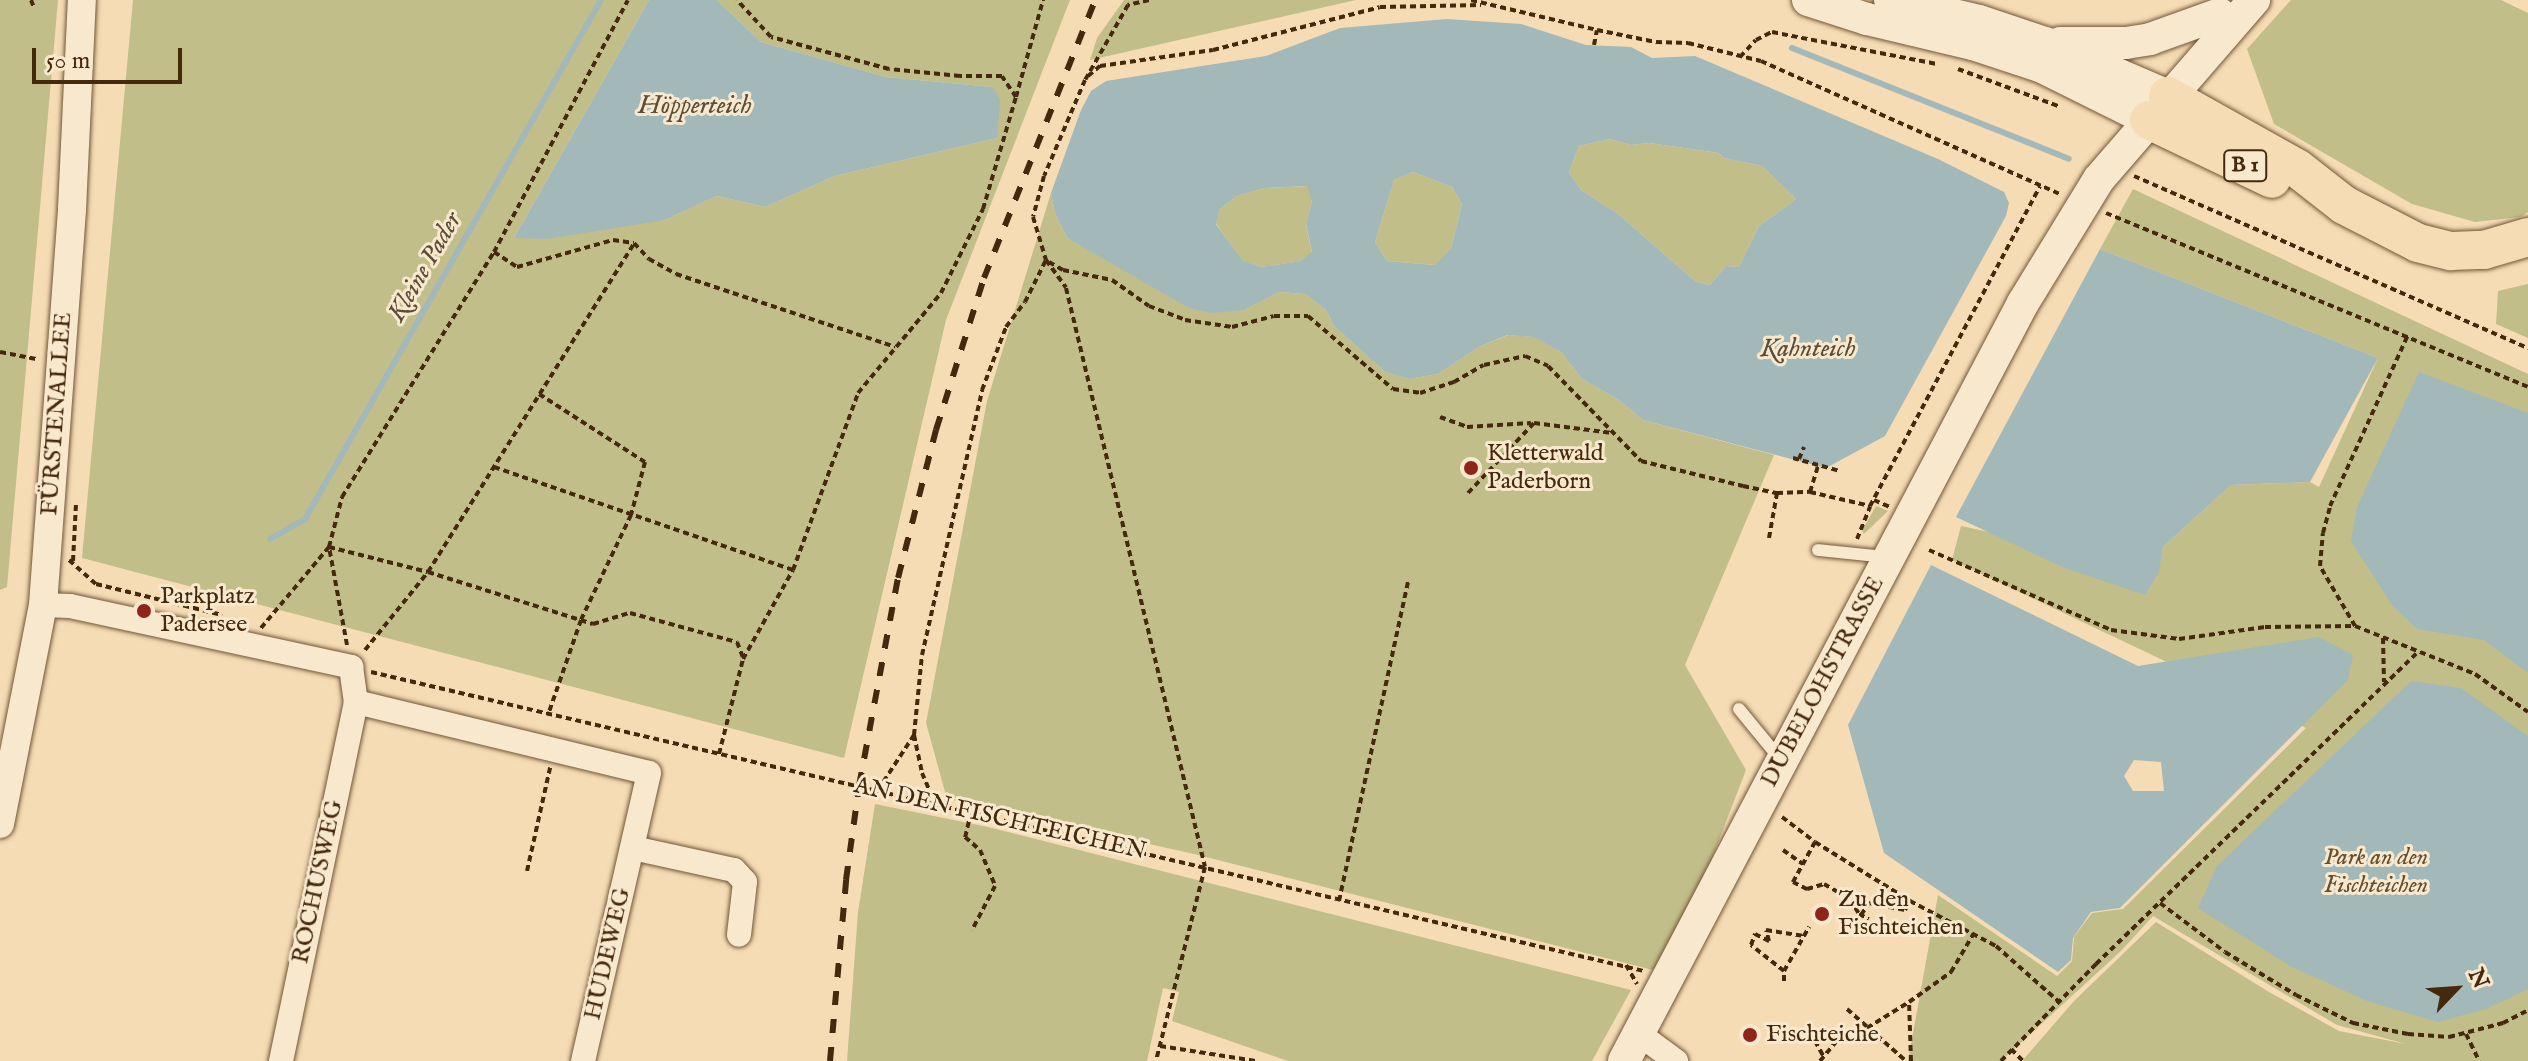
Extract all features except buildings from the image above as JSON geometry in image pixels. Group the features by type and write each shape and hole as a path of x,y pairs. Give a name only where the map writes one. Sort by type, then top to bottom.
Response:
{"highway":[{"name":"B 1","path":"2150,103 2285,186 2344,205 2418,243 2451,251 2484,250 2528,237"}],"main road":[{"path":"1808,0 1867,19 1973,44 2150,103"},
{"path":"1890,0 1956,14 2045,43 2150,103"},
{"name":"DUBELOHSTRASSE","path":"2150,103 2254,0"},
{"path":"2045,43 2126,43 2150,39 2226,7"},
{"name":"DUBELOHSTRASSE","path":"1632,1048 2023,303 2150,103 2226,7"}],"street":[{"name":"FÜRSTENALLEE","path":"0,824 43,605 51,360 82,0"},
{"path":"43,605 70,606 351,667 356,702 555,750"},
{"name":"ROCHUSWEG","path":"281,1061 356,702"},
{"name":"HUDEWEG","path":"555,750 649,773 583,1061"},
{"path":"633,848 734,870 745,882 739,935"},
{"path":"1632,1048 1676,1061"}],"lane":[{"path":"1818,550 1889,557"},
{"path":"1739,709 1781,761"}],"path":[{"path":"31,0 34,8"},
{"path":"351,667 329,547 342,497 494,252 628,0"},
{"path":"737,0 771,37 889,69 960,76 1002,76 1016,97"},
{"path":"719,754 743,659 793,570 858,393 941,293 983,209 1043,0"},
{"path":"1149,0 1128,5 1085,80 1044,176 1033,217 1046,260 1066,288 1205,867 1156,1061"},
{"path":"1471,0 1597,30 1656,42 1688,43 1761,61 1946,140 2060,194"},
{"path":"1085,80 1100,66 1213,50 1380,7 1487,5"},
{"path":"1594,45 1597,30"},
{"path":"1740,57 1756,40 1772,32 1784,32 1958,69 2069,110"},
{"path":"2126,164 2134,176 2528,348"},
{"path":"1854,544 1870,506 2040,186"},
{"path":"2099,210 2528,387"},
{"path":"494,252 517,267 613,240 634,243 649,259 676,274 895,347"},
{"path":"351,667 428,572 634,243"},
{"path":"1046,260 1063,270 1112,280 1149,306 1185,320 1232,327 1274,316 1308,316 1393,389 1420,393 1454,382 1484,365 1525,356 1548,366 1641,461 1777,493 1810,492 1870,506"},
{"path":"935,804 922,773 914,735 922,655 982,390 1006,327 1025,302 1046,260"},
{"path":"2355,626 2320,566 2323,533 2330,506 2408,335"},
{"path":"0,352 51,360"},
{"path":"539,394 645,462 631,515 581,620 548,715"},
{"path":"1440,417 1467,427 1534,423 1614,433"},
{"path":"1468,493 1534,423"},
{"path":"1804,447 1796,459 1840,471"},
{"path":"1810,492 1818,465"},
{"path":"494,467 793,570"},
{"path":"1769,538 1777,493"},
{"path":"1874,500 1893,508"},
{"path":"329,547 428,572 593,624 630,613 737,642 743,659"},
{"path":"262,624 329,547"},
{"path":"1929,550 2111,630 2179,639 2265,627 2355,626 2475,674 2528,712"},
{"path":"1339,901 1408,581"},
{"path":"2383,638 2384,682"},
{"path":"2001,1061 2058,1001 2417,653"},
{"name":"AN DEN FISCHTEICHEN","path":"351,667 1649,972"},
{"path":"878,790 914,735"},
{"path":"527,871 555,750"},
{"path":"1772,811 1791,821 1815,842 1910,901 1996,946 2058,1001"},
{"path":"971,812 965,837 980,850 995,886 972,930"},
{"path":"1815,842 1793,882 1807,889 1824,884 1850,899 1861,915 1869,919"},
{"path":"1783,850 1803,864"},
{"path":"1861,915 1869,903 1905,910 1910,901"},
{"path":"2160,903 2225,952 2296,995 2353,1023 2408,1034 2466,1034 2515,1019 2528,1010"},
{"path":"1784,981 1784,971 1809,927"},
{"path":"1784,971 1751,945 1755,934 1769,941 1766,930 1803,936"},
{"path":"1837,1041 1827,1030 1819,1036 1815,1041 1822,1059 1837,1041 1857,1038 1867,1028 1951,972 1974,933"},
{"path":"1626,965 1640,988"},
{"path":"1908,1061 1909,1002"},
{"path":"1847,1009 1908,1061"},
{"path":"2466,1034 2479,1061"},
{"path":"1160,1046 1256,1061"},
{"path":"2011,1049 2023,1061"}],"green space":[{"path":"0,0 58,0 7,587 0,590"},
{"path":"133,0 649,0 514,238 665,220 717,196 765,207 835,176 997,138 993,87 886,77 761,42 717,0 1070,0 946,320 844,758 82,558"},
{"path":"1124,0 1356,0 1090,60 1097,38"},
{"path":"2291,0 2501,0 2528,13 2528,212 2520,217 2475,222 2412,204 2274,124 2247,49"},
{"path":"1610,139 1631,145 1649,143 1719,153 1724,158 1762,166 1796,199 1759,226 1739,267 1726,266 1710,285 1695,281 1618,214 1581,190 1569,172 1579,146"},
{"path":"1413,172 1452,187 1462,204 1451,248 1436,265 1387,261 1375,242 1394,180"},
{"path":"1308,186 1312,202 1306,225 1312,253 1302,261 1261,267 1241,260 1216,223 1220,209 1237,196 1265,188"},
{"name":"Park an den Fischteichen","path":"2133,189 2528,374 2528,1061 2022,1061 2074,1001 2156,922 2339,1031 2406,1044 2337,1025 2153,916 2121,951 2001,1061 1908,1061 1938,895 2057,976 2072,961 2074,937 2092,913 2123,909 2306,728 1952,560 1961,526 2159,568 2163,547 2231,485 2310,482 2319,487 2378,358 2100,249"},
{"path":"1051,193 1055,213 1067,238 1122,268 1245,310 1279,292 1305,294 1326,310 1334,326 1385,372 1409,379 1438,374 1479,347 1508,335 1535,337 1561,352 1582,379 1619,400 1643,420 1774,455 1685,665 1746,770 1710,863 1657,971 1194,854 947,799 926,723 987,401"},
{"path":"2528,284 2528,338 2496,324 2498,291"},
{"path":"1876,506 1888,511 1864,534 1862,531"},
{"path":"875,804 988,827 1631,990 1592,1061 1288,1061 1172,1021 1179,992 1163,988 1147,1061 847,1061 858,912"}],"water":[{"name":"Höpperteich","path":"649,0 717,0 761,42 886,77 993,87 1000,100 997,138 835,176 765,207 717,196 665,220 547,239 514,238"},
{"name":"Kahnteich","path":"1447,19 1521,24 1586,45 1631,47 1652,58 1695,56 1938,159 2004,192 2009,203 2006,216 1885,436 1826,468 1643,420 1619,400 1582,379 1561,352 1534,337 1507,335 1479,347 1438,374 1409,379 1385,372 1334,326 1326,310 1305,294 1279,292 1245,310 1212,313 1189,308 1067,238 1055,213 1051,193 1091,91 1106,81 1266,56 1340,28","holes":["1610,139 1631,145 1649,143 1719,153 1724,158 1762,166 1796,199 1759,226 1739,267 1726,266 1710,285 1695,281 1618,214 1581,190 1569,172 1579,146","1413,172 1452,187 1462,204 1451,248 1435,265 1387,261 1375,242 1394,180","1307,186 1312,202 1306,224 1312,252 1301,261 1261,267 1242,260 1216,224 1220,209 1237,196 1265,188"]},
{"path":"2100,249 2378,358 2310,482 2231,485 2163,547 2159,572 2145,595 2062,567 1956,517"},
{"path":"2419,372 2528,413 2528,673 2484,640 2417,629 2391,604 2351,541 2357,507"},
{"path":"1931,565 2138,666 2319,637 2353,655 2348,680 2120,908 2091,912 2073,938 2071,960 2058,972 1884,853 1848,725","holes":["2134,760 2161,762 2164,791 2133,791 2124,776"]},
{"path":"2411,681 2461,688 2528,736 2528,989 2486,1009 2438,1022 2367,1001 2290,966 2198,908 2217,866"}],"waterway":[{"name":"Kleine Pader","path":"270,539 305,519 601,0"},
{"path":"1792,48 2069,159"}],"railway":[{"path":"830,1061 846,880 859,786 898,578 936,430 984,278 1095,0"}],"place":[{"name":"Kletterwald Paderborn","path":"1471,468"},
{"name":"Parkplatz Padersee","path":"144,611"},
{"name":"Zu den Fischteichen","path":"1822,914"},
{"name":"Fischteiche","path":"1750,1035"}]}
